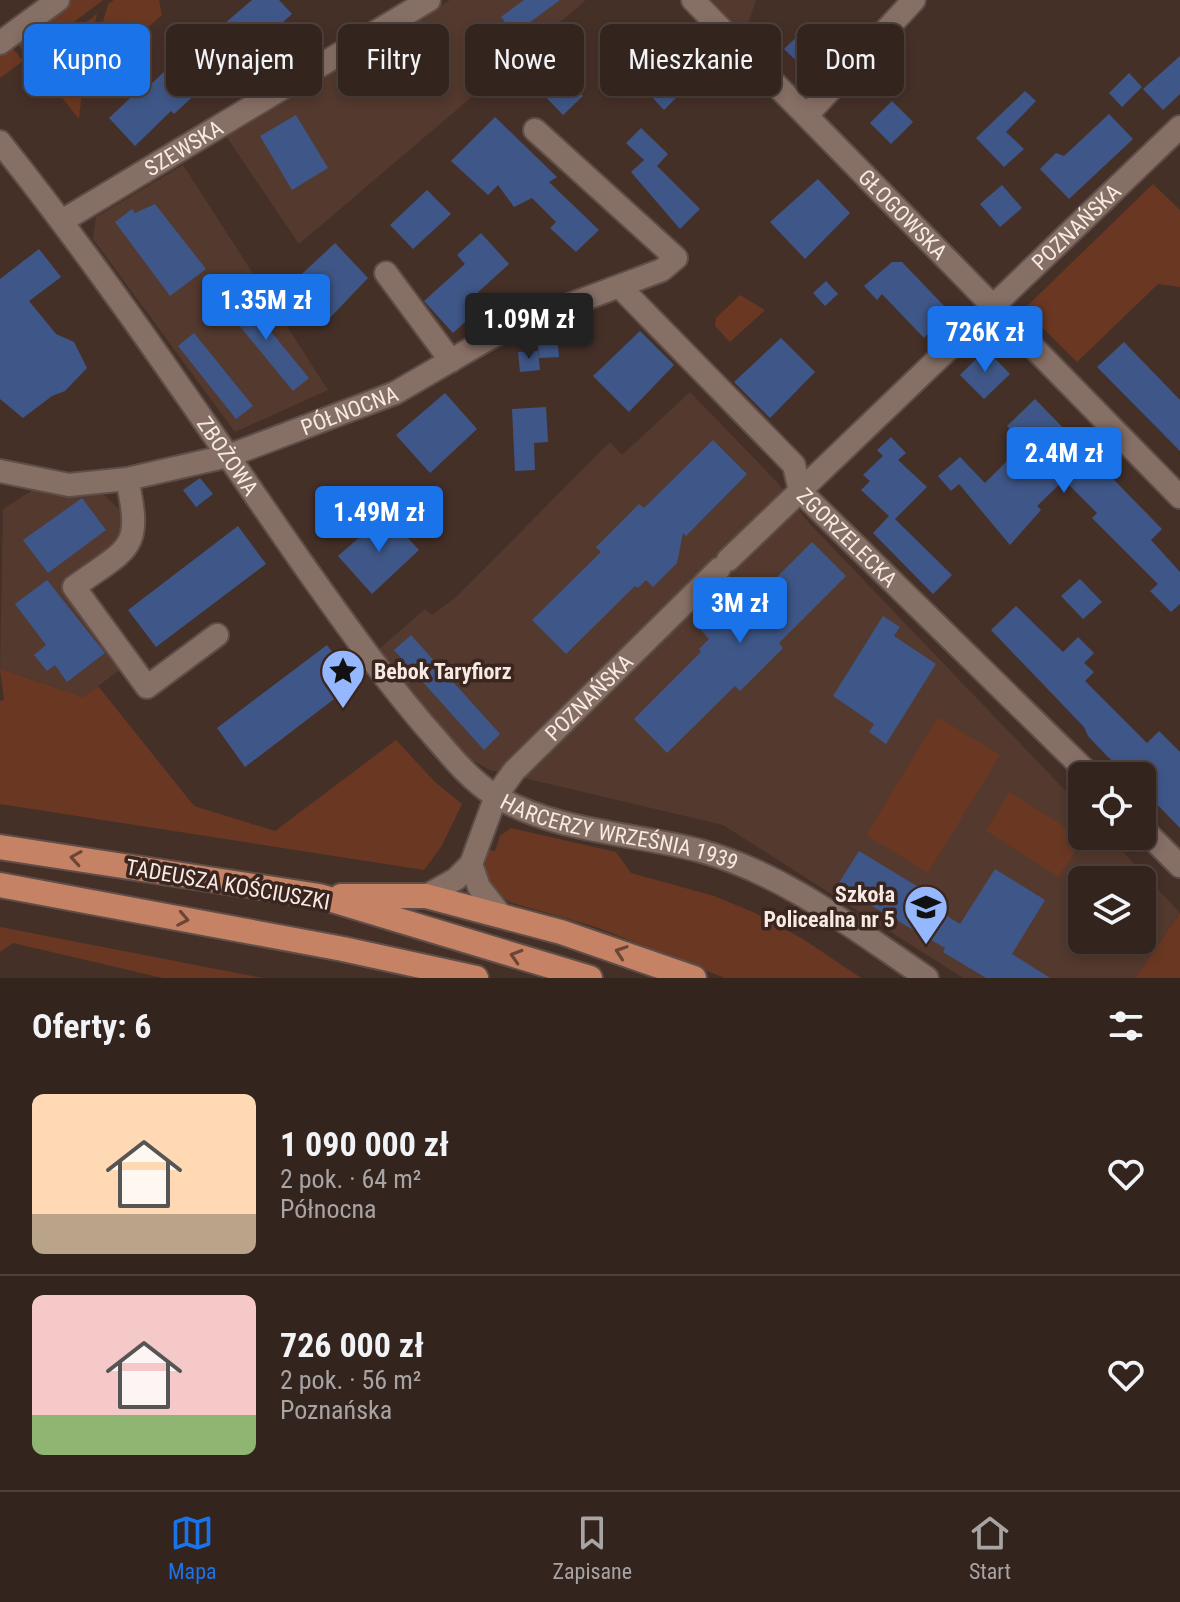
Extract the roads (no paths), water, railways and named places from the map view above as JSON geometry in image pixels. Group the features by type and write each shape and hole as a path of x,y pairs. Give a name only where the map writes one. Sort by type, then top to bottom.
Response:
{"main road":[{"name":"TADEUSZA KOŚCIUSZKI","path":"0,847 319,896 590,978"},
{"name":"TADEUSZA KOŚCIUSZKI","path":"0,885 476,978"},
{"path":"319,896 426,896 500,914 694,978"},
{"path":"402,963 437,978"}],"street":[{"path":"0,43 58,0"},
{"name":"SZEWSKA","path":"62,221 429,0"},
{"name":"GŁOGOWSKA","path":"693,0 1180,497"},
{"path":"807,115 914,0"},
{"name":"POZNAŃSKA","path":"496,796 535,747 991,305 1180,127"},
{"name":"PÓŁNOCNA","path":"0,471 69,485 127,479 228,456 395,393 505,329 662,270 676,258 535,130"},
{"name":"ZBOŻOWA","path":"0,142 62,221 346,626 416,717 474,780 496,796"},
{"path":"386,273 451,361"},
{"name":"ZGORZELECKA","path":"620,287 794,465 800,491 1077,762"},
{"path":"127,479 135,516 134,537 127,549 74,587 147,687 217,635"},
{"name":"HARCERZY WRZEŚNIA 1939","path":"471,864 496,796 575,824 702,851 739,864 815,901 927,978"},
{"path":"1156,842 1180,866"},
{"path":"426,896 456,879 471,864 479,887 500,914"}],"place":[{"name":"Bebok Taryfiorz","path":"343,710"},
{"name":"Szkoła Policealna nr 5","path":"926,946"}]}
